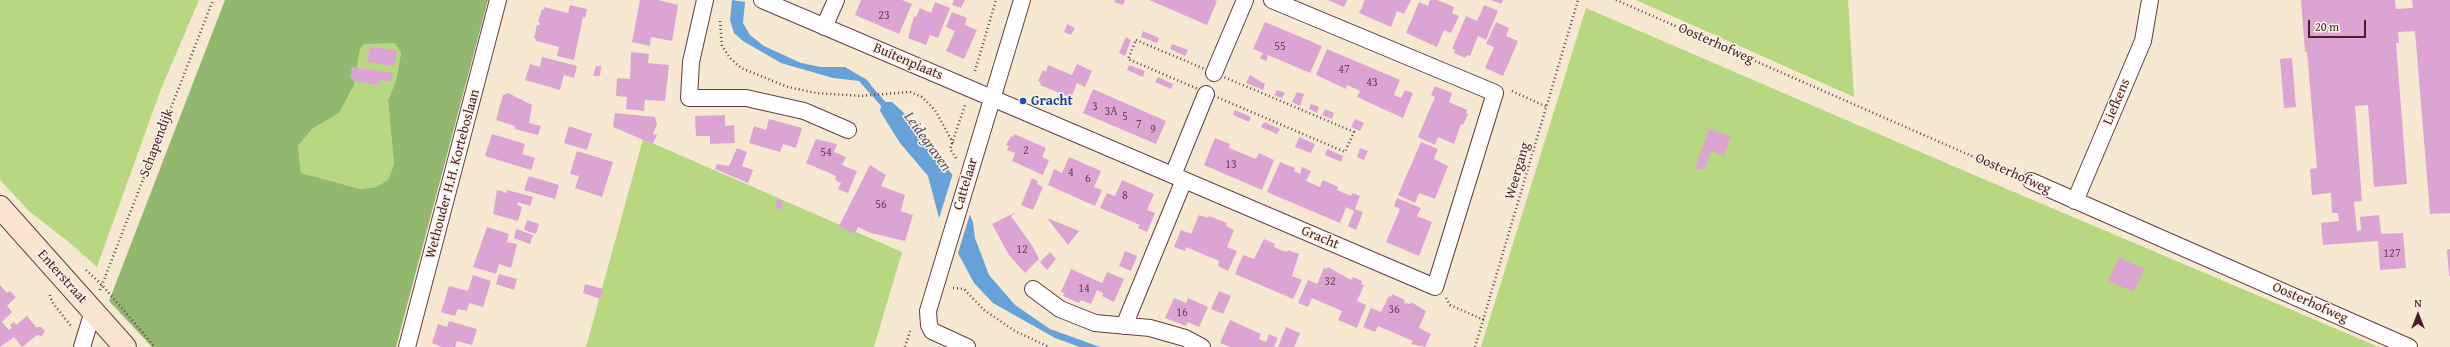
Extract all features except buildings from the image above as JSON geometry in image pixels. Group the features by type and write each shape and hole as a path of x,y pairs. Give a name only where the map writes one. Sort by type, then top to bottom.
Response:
{"main road":[{"name":"Enterstraat","path":"0,207 125,347"}],"street":[{"name":"Wethouder H.H. Korteboslaan","path":"407,347 498,0"},
{"path":"705,0 691,62 689,98 746,98 804,111 848,130"},
{"name":"Buitenplaats","path":"762,0 992,98"},
{"path":"824,27 836,0"},
{"name":"Cattelaar","path":"967,347 932,331 928,318 945,253 1022,0"},
{"path":"1214,73 1245,0"},
{"path":"1272,0 1495,93 1435,287"},
{"name":"Liefkens","path":"2075,201 2143,41 2150,0"},
{"path":"1124,326 1178,177 1206,94"},
{"name":"Gracht","path":"992,98 1435,287"},
{"name":"Oosterhofweg","path":"2031,181 2409,347"},
{"path":"1033,289 1050,303 1072,315 1095,323 1150,328 1184,338 1202,347"},
{"path":"82,347 93,312"}],"path":[{"name":"Schapendijk","path":"102,285 212,0"},
{"name":"Weergang","path":"1475,347 1578,0"},
{"name":"Oosterhofweg","path":"1616,0 2031,181"},
{"path":"720,13 719,26 722,46 730,58 741,68 788,87 816,93 861,96 910,92 922,97 935,110 954,143"},
{"path":"1495,93 1503,86 1547,107"},
{"path":"1206,94 1345,152 1354,132"},
{"name":"Enterstraat","path":"102,285 155,347"},
{"path":"933,295 956,287 964,289 984,310 1016,331 1049,347"},
{"path":"1435,287 1443,292 1450,305 1484,320"}],"green space":[{"path":"0,0 199,0 161,89 97,267 70,243 30,212 0,180"},
{"path":"225,0 488,0 396,347 152,347 109,301","holes":["395,43 401,53 396,81 388,100 394,164 388,180 376,187 361,189 301,173 298,146 312,129 339,113 354,85 360,49 364,44"]},
{"path":"1636,0 1848,0 1854,97"},
{"path":"1586,8 1974,175 2379,347 1481,347"},
{"path":"395,42 401,53 396,81 388,100 394,164 388,180 376,187 361,189 301,173 298,146 312,129 339,113 354,85 360,49 364,43"},
{"path":"643,139 902,252 874,347 586,347"}],"water":[{"path":"732,0 745,2 743,23 750,35 764,46 801,63 821,67 845,67 867,80 871,85 869,88 859,81 833,78 781,63 743,41 734,33 730,20"},
{"path":"882,102 892,102 904,113 930,152 945,165 954,177 973,222 975,238 989,275 1015,305 1050,329 1100,347 1080,347 1055,338 993,303 974,283 939,218 928,176 900,143 880,111"}],"pier":[{"path":"953,173 971,211 957,256 938,222"}],"waterway":[{"name":"Leidegraven","path":"863,81 886,107"}],"place":[{"name":"Gracht","path":"1023,101"}]}
